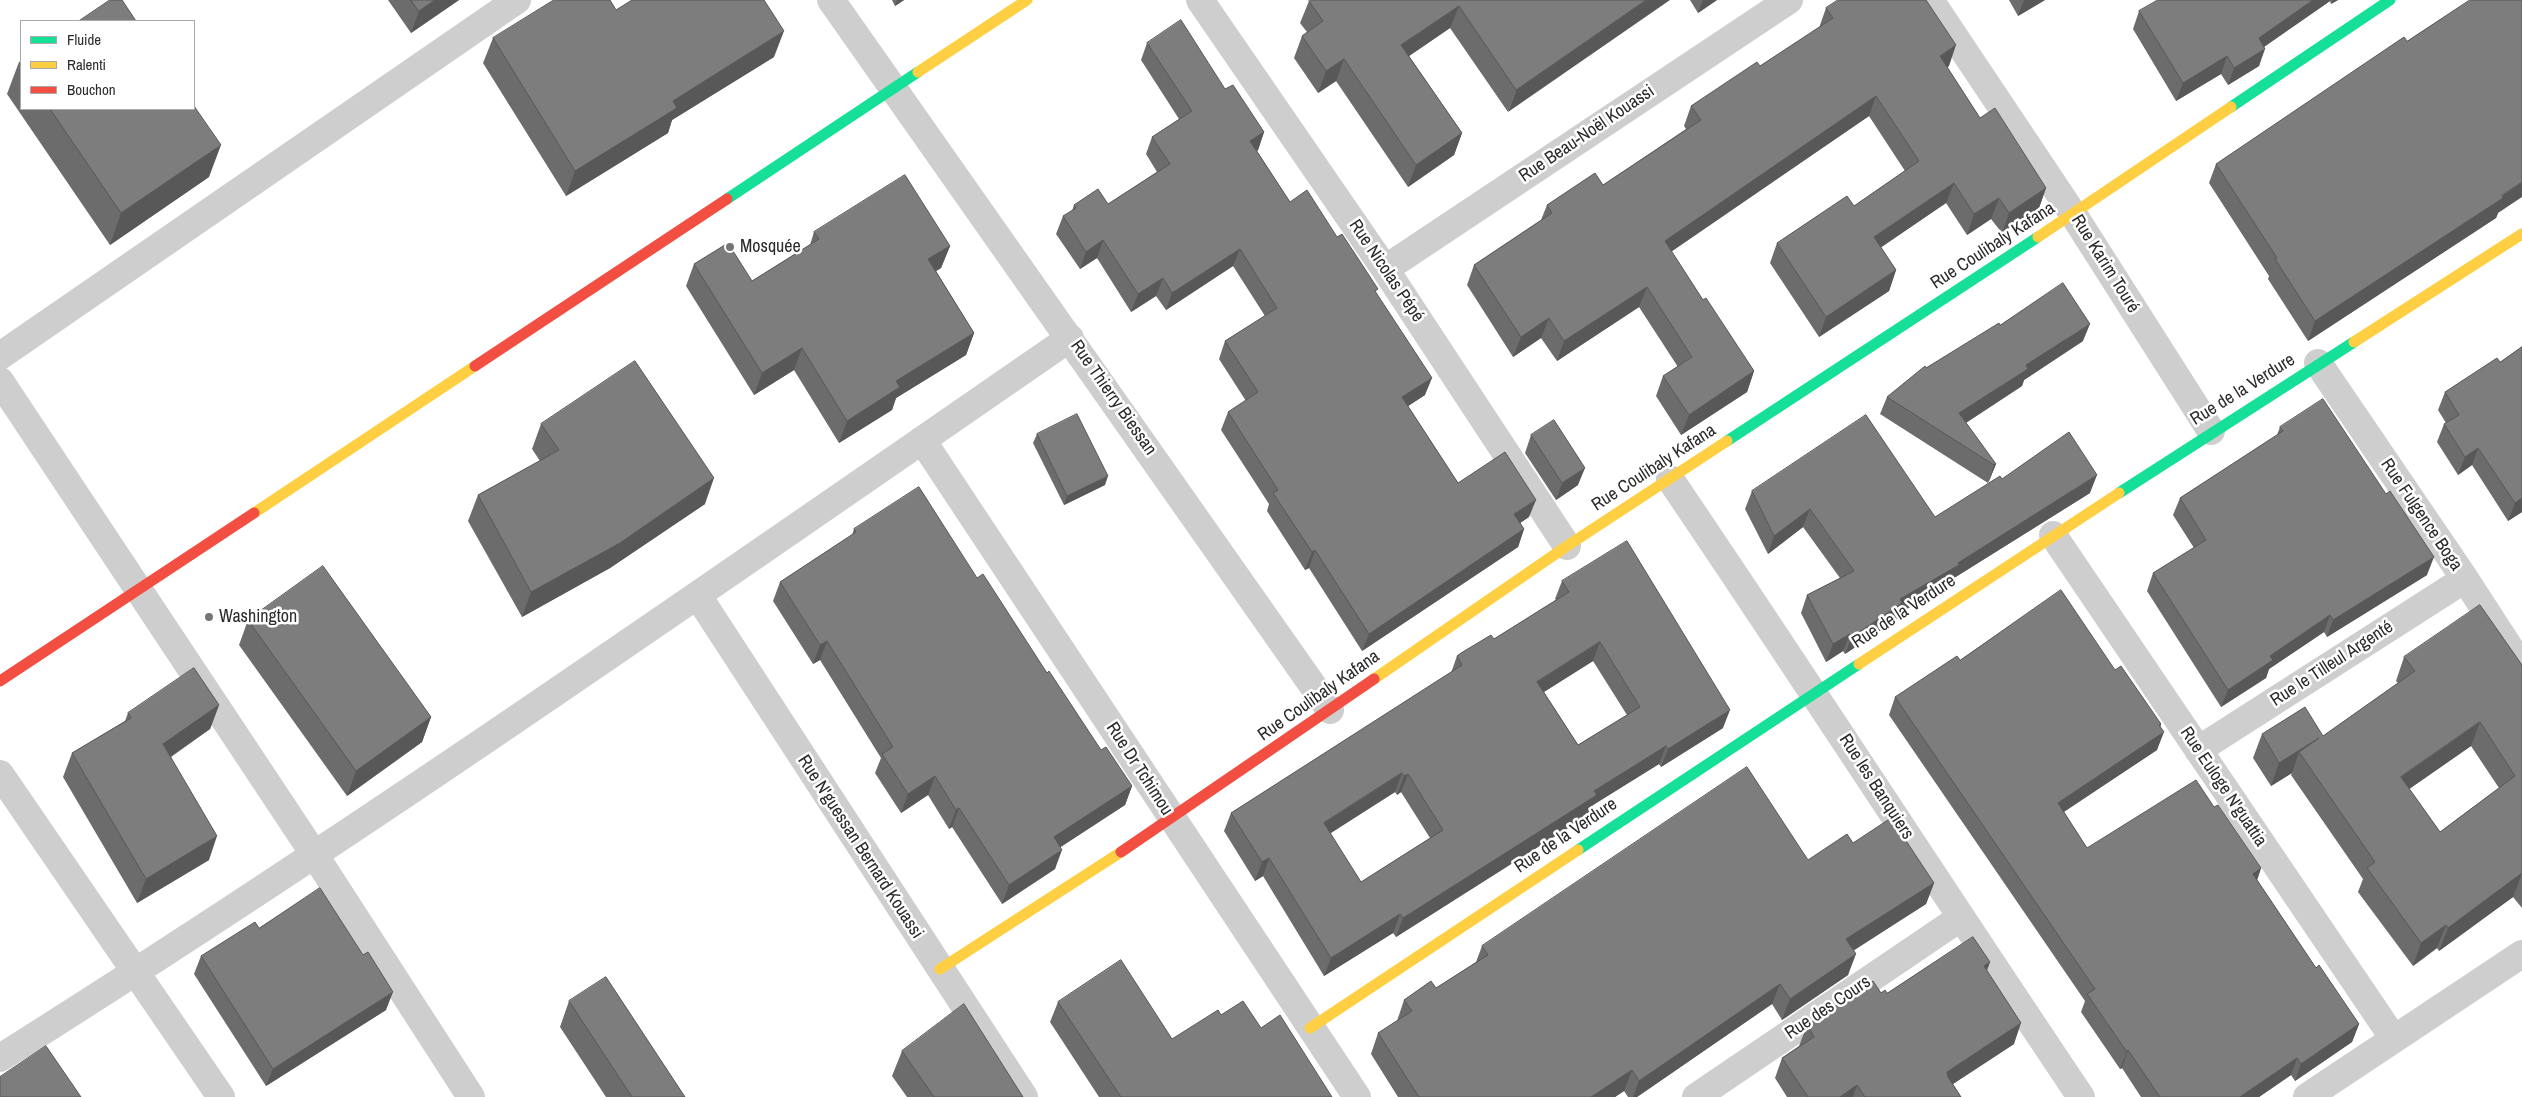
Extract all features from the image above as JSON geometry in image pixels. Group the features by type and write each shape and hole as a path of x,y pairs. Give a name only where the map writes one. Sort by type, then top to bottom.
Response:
{"street":[{"path":"0,356 517,0"},
{"name":"Rue Thierry Biessan","path":"831,0 1330,710"},
{"path":"0,681 1026,0"},
{"name":"Rue Nicolas Pépé","path":"1200,0 1385,269 1567,546"},
{"name":"Rue Beau-Noël Kouassi","path":"1385,269 1789,0"},
{"name":"Rue Karim Touré","path":"1930,0 2073,214 2211,431"},
{"name":"Rue Coulibaly Kafana","path":"940,969 1172,819 1567,546 2073,214 2390,0"},
{"name":"Rue de la Verdure","path":"1310,1028 1814,692 2211,431 2522,234"},
{"path":"0,1058 137,972 698,596 1070,338"},
{"name":"Rue Fulgence Boga","path":"2318,363 2465,579 2522,667"},
{"path":"0,381 314,854 471,1097"},
{"name":"Rue Dr Tchimou","path":"922,440 1357,1097"},
{"name":"Rue les Banquiers","path":"1670,479 1814,692 1960,918 2081,1097"},
{"name":"Rue Euloge N'guattia","path":"2053,535 2394,1039"},
{"name":"Rue le Tilleul Argenté","path":"2198,750 2465,579"},
{"name":"Rue N'guessan Bernard Kouassi","path":"698,596 1024,1097"},
{"path":"0,774 221,1097"},
{"name":"Rue des Cours","path":"1696,1097 1960,918"},
{"path":"2307,1097 2522,954"}],"building":[{"path":"110,0 122,0 135,20 80,20"},
{"path":"411,0 435,0 419,11"},
{"path":"554,0 610,0 616,10 632,0 764,0 784,31 673,101 677,108 575,171 493,38"},
{"path":"1310,0 1646,0 1516,90 1459,6 1401,45 1462,133 1416,165 1344,59 1326,71 1302,36 1323,21"},
{"path":"1838,0 1926,0 1956,45 1940,56 1980,118 1995,108 2046,188 2009,213 1999,198 1974,214 1954,183 1874,237 1896,270 1826,317 1777,243 1847,196 1854,206 1919,161 1876,96 1665,241 1703,300 1706,298 1754,371 1689,415 1663,376 1692,357 1647,287 1564,341 1549,318 1521,337 1474,265 1552,213 1547,205 1595,173 1603,185 1701,120 1691,106 1757,62 1760,66 1833,18 1826,8"},
{"path":"2158,0 2313,0 2259,38 2265,49 2234,68 2227,56 2183,83 2139,11"},
{"path":"2470,0 2522,0 2522,182 2502,195 2503,198 2315,321 2216,164 2404,37 2407,41"},
{"path":"1181,20 1225,89 1233,85 1264,132 1250,141 1290,202 1307,190 1337,237 1342,234 1378,289 1375,291 1432,378 1402,397 1458,483 1505,452 1536,500 1514,514 1524,529 1369,634 1315,550 1312,552 1273,493 1278,490 1228,412 1258,392 1225,341 1277,308 1240,249 1172,293 1163,278 1138,294 1103,240 1086,252 1063,216 1076,208 1074,205 1098,189 1108,204 1170,164 1152,137 1192,111 1147,43"},
{"path":"195,107 221,145 121,213 51,110 195,110"},
{"path":"905,175 950,246 928,259 974,333 896,381 900,387 847,421 802,348 762,373 694,264 728,243 752,281 819,239 814,232"},
{"path":"2063,283 2090,324 2026,365 2028,369 1959,413 1996,464 1994,465 1887,397 1925,366 1926,368 1999,323 2000,325"},
{"path":"2522,347 2522,498 2515,503 2478,448 2465,457 2444,424 2459,415 2445,392 2497,358 2500,362"},
{"path":"635,361 714,478 620,543 531,592 478,495 559,450 541,424"},
{"path":"2323,399 2386,494 2390,491 2434,557 2333,620 2330,615 2270,656 2273,660 2228,690 2153,573 2206,540 2180,498 2283,431 2280,427"},
{"path":"1077,414 1108,476 1067,496 1037,434"},
{"path":"1866,415 1935,517 2000,476 2002,479 2069,432 2097,475 1958,563 1959,565 1900,599 1902,603 1852,637 1850,634 1833,644 1807,595 1854,571 1810,509 1774,536 1752,491"},
{"path":"1554,420 1585,468 1562,483 1531,435"},
{"path":"919,487 977,578 983,574 1047,673 1049,671 1101,750 1106,747 1132,786 1054,837 1062,850 1009,885 959,808 956,810 935,776 908,794 882,754 893,747 827,641 820,645 780,582 856,532 854,529"},
{"path":"1627,541 1730,710 1668,749 1666,746 1594,791 1597,795 1403,918 1400,914 1331,958 1269,858 1262,862 1231,813 1462,665 1457,656 1461,653 1491,635 1494,639 1569,592 1562,581","holes":["1600,642 1640,707 1578,745 1537,682","1402,773 1404,776 1408,774 1443,830 1361,882 1324,823"]},
{"path":"323,566 431,717 356,771 248,620"},
{"path":"2061,590 2115,670 2121,666 2161,724 2159,725 2164,732 2058,803 2087,848 2196,780 2214,807 2218,805 2261,868 2253,874 2316,968 2319,965 2359,1024 2301,1064 2297,1058 2240,1097 2160,1097 2087,994 2095,989 1895,697 1957,656 1960,660"},
{"path":"2480,605 2522,665 2522,873 2448,928 2446,925 2421,943 2367,868 2375,862 2299,752 2319,738 2279,763 2262,734 2305,707 2323,736 2415,671 2404,657","holes":["2480,722 2515,776 2440,832 2401,777"]},
{"path":"194,668 219,705 163,744 217,836 146,879 72,753 131,718 128,713"},
{"path":"1747,767 1808,860 1847,834 1853,843 1891,818 1934,883 1846,939 1856,954 1790,999 1780,984 1639,1081 1632,1070 1591,1097 1419,1097 1378,1033 1412,1011 1404,1000 1431,981 1436,988 1488,955 1482,946"},
{"path":"320,888 363,955 368,952 393,992 273,1069 201,956 255,922 259,928"},
{"path":"1973,937 1990,962 1984,966 2021,1023 1947,1072 1948,1077 1961,1097 1865,1097 1857,1085 1840,1097 1808,1097 1782,1058 1814,1037 1807,1025 1873,981 1881,993 1885,990 1887,993"},
{"path":"1121,960 1172,1039 1218,1010 1221,1015 1243,1001 1261,1028 1280,1015 1332,1097 1121,1097 1058,1002"},
{"path":"606,977 685,1097 632,1097 569,1001"},
{"path":"964,1004 1023,1097 934,1097 902,1051"},
{"path":"46,1046 81,1097 0,1097 0,1077"}],"traffic: fast":[{"path":"2231,107 2390,0"},
{"path":"727,199 918,72"},
{"path":"1727,441 2038,237"},
{"path":"2119,493 2354,342"},
{"path":"1578,850 1859,664"}],"traffic: slow":[{"path":"918,72 1027,0"},
{"path":"2038,237 2231,107"},
{"path":"2354,342 2522,234"},
{"path":"254,513 475,366"},
{"path":"1374,679 1567,546 1727,441"},
{"path":"1859,664 2119,493"},
{"path":"1310,1028 1578,850"},
{"path":"940,969 1121,852"}],"traffic: jam":[{"path":"475,366 727,199"},
{"path":"0,681 254,513"},
{"path":"1121,852 1374,679"}],"place":[{"name":"Mosquée","path":"730,247"},
{"name":"Washington","path":"209,617"}]}
